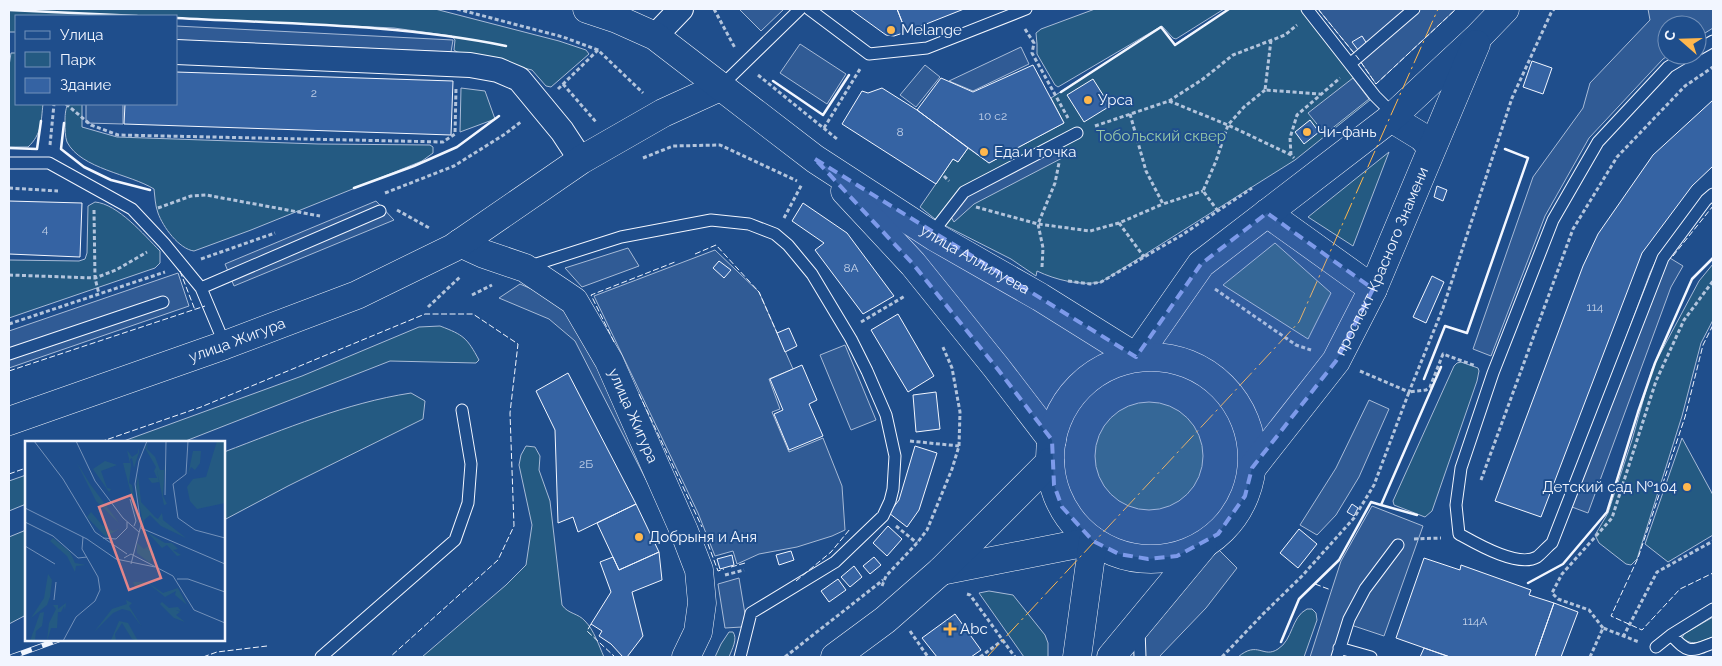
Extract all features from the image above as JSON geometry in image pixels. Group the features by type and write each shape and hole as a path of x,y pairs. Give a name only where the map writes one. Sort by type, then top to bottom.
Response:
{"main road":[{"name":"улица Аллилуева","path":"587,9 617,19 655,36 815,160 935,237 1040,297 1136,357"},
{"name":"проспект Красного Знамени","path":"1136,357 1200,264 1393,116 1480,36 1505,9"},
{"name":"проспект Красного Знамени","path":"1252,468 1336,361 1373,289 1431,147 1480,36"},
{"name":"улица Жигура","path":"9,421 225,345 357,295 466,248 581,160 663,113 720,87"},
{"path":"1393,116 1422,137 1431,147"},
{"name":"улица Аллилуева","path":"815,160 913,264 996,367 1051,451"},
{"path":"1267,213 1373,289"},
{"name":"улица Жигура","path":"466,248 525,268 574,301 609,361 684,531 699,570 702,603 698,632 686,657"},
{"path":"1136,357 1164,357 1192,364 1216,379 1238,404 1250,435 1252,468 1246,496 1230,521 1218,534 1204,544 1177,556 1148,559 1119,554 1093,541 1076,525 1062,507 1054,485 1051,451 1062,410 1081,385 1106,367 1136,357"},
{"path":"835,657 885,620 941,571 1051,451"},
{"path":"941,571 1093,541"},
{"path":"1077,657 1093,541"},
{"path":"1112,657 1204,544"}],"street":[{"path":"655,36 681,9"},
{"path":"178,52 456,65 498,70 519,79 562,131 581,160"}],"lane":[{"path":"720,87 800,9"},
{"path":"809,9 869,54 927,48 1026,9"},
{"path":"1352,66 1414,9"},
{"path":"1309,11 1375,96 1393,116"},
{"path":"1671,65 1598,142 1553,220 1493,373 1461,468 1456,505 1459,534 1485,548 1521,560 1537,557 1552,543 1663,258 1706,200 1713,194"},
{"path":"935,237 940,223 964,192 1077,133"},
{"path":"9,163 49,163 132,209 164,243 201,288 225,345"},
{"path":"201,288 380,211"},
{"path":"525,268 621,237 711,220 749,224 775,234 812,274 829,300 859,355 886,415 892,441 895,470 890,501 883,516 835,562 751,613 740,657"},
{"path":"9,354 163,302"},
{"path":"320,657 455,540 468,503 471,464 462,410"},
{"path":"1371,657 1338,653 1350,620 1365,589 1398,545"},
{"path":"1656,647 1671,635 1713,609"},
{"path":"1138,624 1140,657"},
{"path":"1671,635 1684,648 1694,650 1713,643"}],"path":[{"path":"457,9 563,37 598,50 663,113"},
{"path":"714,9 744,64 838,140"},
{"path":"1222,657 1302,576 1354,518 1374,485 1443,308 1512,98 1554,9"},
{"path":"1014,14 1034,43 1032,54 1077,133 1169,102 1204,79 1233,55 1285,35 1309,11"},
{"path":"1265,90 1270,40"},
{"path":"384,194 454,166 505,134 541,105 598,50"},
{"path":"824,128 869,54"},
{"path":"67,105 91,125 118,135 442,142 455,134 456,65"},
{"path":"1288,165 1295,160 1291,154 1290,138 1297,115 1352,66"},
{"path":"1480,483 1573,230 1617,157 1685,86 1713,67"},
{"path":"563,84 587,112"},
{"path":"956,202 1038,224 1090,231 1119,223 1162,204 1203,191 1216,161 1228,125 1244,107 1265,90 1321,94"},
{"path":"1169,102 1228,125 1291,154"},
{"path":"49,163 54,105"},
{"path":"1130,114 1146,171 1162,204"},
{"path":"1041,273 1043,248 1038,224 1055,183 1065,139"},
{"path":"640,159 674,146 720,145 809,189"},
{"path":"775,234 802,184"},
{"path":"1063,280 1090,284 1101,282 1182,235 1257,185"},
{"path":"9,188 66,191"},
{"path":"1203,191 1218,210"},
{"path":"138,215 191,196 206,195 323,216 314,219"},
{"path":"94,202 95,278 99,294"},
{"path":"392,207 466,248 428,306"},
{"path":"1119,223 1144,257"},
{"path":"9,324 184,266 279,232"},
{"path":"1182,235 1216,290 1296,345 1409,392 1421,392 1430,388 1443,354 1493,373"},
{"path":"9,275 95,278 116,270 164,243"},
{"path":"1656,647 1623,637 1603,628 1589,610 1558,599 1552,594 1562,574 1612,518 1656,381 1684,320 1713,282"},
{"path":"874,314 908,295 903,288"},
{"path":"882,588 886,576 927,530 952,469 958,446 960,412 952,368 942,344"},
{"path":"919,441 958,446"},
{"path":"904,532 917,543"},
{"path":"1398,545 1408,539 1446,538 1459,534"},
{"path":"1623,637 1657,572 1713,542"},
{"path":"785,657 884,580"},
{"path":"962,594 970,595 1015,657"},
{"path":"1590,657 1603,628"},
{"path":"904,636 911,631"},
{"path":"980,657 1003,640"}],"highlighted area":[{"path":"815,159 1136,357 1201,264 1267,213 1373,289 1336,361 1252,468 1245,496 1218,534 1177,556 1148,559 1119,554 1093,541 1062,507 1054,485 1052,440 996,367 913,264"}],"green space":[{"path":"9,9 435,9 559,41 586,50 589,54 551,87 546,86 532,70 457,52 454,50 455,40 452,36 394,28 178,18 178,15 15,15 15,32 9,32"},
{"path":"1095,9 1224,9 1176,39 1162,26 1058,87 1037,54 1036,33 1041,29"},
{"name":"Тобольский сквер","path":"1229,9 1309,9 1375,96 1295,160 1101,282 1068,281 1037,271 1036,276 1011,259 940,223 920,207 953,159 958,162 968,148 989,163 1064,123 1051,98 1161,27 1175,44"},
{"path":"11,53 15,53 15,105 43,105 38,132 28,147 9,147 9,66"},
{"path":"461,88 485,91 495,119 460,132"},
{"path":"68,105 82,105 82,127 117,137 318,144 430,145 433,147 433,153 422,161 194,251 177,242 160,219 154,189 94,165 74,151 67,142 65,135"},
{"path":"1389,152 1353,246 1308,217"},
{"path":"95,202 113,208 138,229 160,251 160,263 155,268 9,318 9,260 79,261 85,259 87,253 88,206"},
{"path":"1275,243 1331,293 1308,339 1223,285"},
{"path":"1713,264 1713,320 1701,343 1682,416 1637,559 1631,565 1626,564 1599,543 1595,535 1608,513 1632,440 1652,369 1699,281"},
{"path":"440,326 455,332 464,338 479,360 476,363 390,361 186,441 124,441 302,376 419,327"},
{"path":"1461,362 1478,368 1477,381 1432,511 1425,517 1394,505 1393,501 1454,366"},
{"path":"411,393 425,401 423,419 225,519 225,452 339,410 387,397"},
{"path":"1149,402 1170,406 1187,418 1199,435 1203,456 1199,477 1187,494 1170,506 1149,510 1128,506 1111,494 1099,477 1095,456 1099,435 1111,418 1128,406"},
{"path":"1682,438 1713,495 1713,535 1668,562 1645,544"},
{"path":"526,446 535,447 540,456 539,470 550,501 562,605 582,618 588,625 604,657 422,657 506,585 526,565 532,525 519,465 521,455"},
{"path":"25,475 25,504 9,511 9,481"},
{"path":"25,530 25,616 9,624 9,537"},
{"path":"989,591 1013,595 1045,635 1048,643 1048,657 1024,657 979,593"},
{"path":"1307,609 1312,609 1316,613 1317,620 1304,657 1238,657 1251,650 1273,652 1278,649 1287,640 1298,617"},
{"path":"1713,617 1713,637 1694,643 1682,638 1684,634"},
{"path":"729,632 733,632 735,638 729,657 715,657 721,644"}],"shaded area":[{"path":"739,9 784,9 761,31"},
{"path":"1318,9 1456,9 1376,84 1358,58"},
{"path":"1648,9 1713,9 1713,28 1707,32 1707,15 1657,15 1657,65 1589,138 1545,216 1491,356 1473,349 1533,177 1583,108 1590,83 1650,20"},
{"path":"178,26 453,40 451,52 178,40"},
{"path":"800,44 846,74 827,104 780,73"},
{"path":"1021,47 1029,64 973,91 949,81"},
{"path":"925,65 940,77 916,107 900,95"},
{"path":"1353,78 1369,99 1325,134 1308,113"},
{"path":"86,105 123,105 123,124 86,123"},
{"path":"1058,139 1066,156 974,204 954,222 946,208"},
{"path":"376,201 394,220 234,286 225,264"},
{"path":"628,248 639,266 582,287 565,268"},
{"path":"715,250 759,292 793,369 769,379 780,409 772,412 789,452 823,438 842,486 845,530 797,547 759,554 737,564 733,551 715,556 698,513 594,296"},
{"path":"1660,252 1683,266 1671,287 1588,513 1564,504 1650,273"},
{"path":"178,273 189,306 9,368 9,331"},
{"path":"520,284 564,303 577,321 662,511 575,341 549,319 499,298"},
{"path":"845,345 876,420 851,430 820,355"},
{"path":"1369,400 1389,409 1359,477 1336,515 1317,535 1300,525 1336,468"},
{"path":"1372,506 1423,526 1384,636 1345,623 1333,657 1310,657 1341,561"},
{"path":"1214,545 1237,568 1206,608 1159,657 1120,657"},
{"path":"739,578 745,614 742,627 725,628 718,584"}],"building":[{"path":"850,9 897,9 906,32 894,36 886,35"},
{"path":"897,9 964,9 906,32"},
{"path":"1362,36 1367,44 1358,50 1352,42"},
{"path":"1532,61 1552,68 1543,94 1523,87"},
{"path":"1033,65 1064,123 989,163 917,110 941,78 973,92"},
{"path":"178,72 453,81 451,135 124,124 125,105 178,105"},
{"name":"Урса","path":"1093,79 1110,106 1084,122 1067,95"},
{"path":"882,88 917,110 968,148 958,162 953,159 936,184 842,124 862,91 868,93"},
{"path":"1713,100 1713,166 1692,186 1642,253 1541,517 1495,501 1583,266 1598,234 1653,155"},
{"name":"Чи-фань","path":"1310,120 1319,132 1304,144 1295,132"},
{"path":"1437,186 1447,190 1443,201 1434,197"},
{"path":"9,201 82,203 80,257 9,254"},
{"path":"803,203 847,233 894,296 863,314 815,250 824,243 792,221"},
{"path":"719,261 731,270 724,278 713,268"},
{"path":"1432,276 1444,282 1426,323 1413,317"},
{"path":"898,314 934,376 908,392 871,330"},
{"path":"789,328 797,346 785,352 777,333"},
{"path":"802,365 817,400 809,404 823,436 789,450 774,414 783,410 770,379"},
{"path":"568,373 636,504 578,532 573,517 558,523 555,430 536,391"},
{"path":"936,392 940,429 916,432 913,395"},
{"path":"915,446 937,453 919,510 907,527 889,513 899,500"},
{"path":"636,504 659,552 619,570 597,523"},
{"path":"1352,504 1358,508 1354,516 1347,512"},
{"path":"888,526 902,539 887,556 873,543"},
{"path":"1299,529 1317,544 1298,568 1280,553"},
{"path":"791,551 794,560 779,565 776,555"},
{"path":"659,552 662,580 632,592 643,636 627,657 623,657 611,644 599,636 602,631 591,624 611,592 600,562 613,557 619,570"},
{"path":"732,555 734,565 720,569 717,559"},
{"path":"874,557 881,565 870,574 863,566"},
{"path":"1424,558 1460,570 1461,565 1531,590 1529,595 1554,603 1535,657 1450,657 1396,638"},
{"path":"854,566 862,577 850,587 841,577"},
{"path":"838,579 846,590 829,602 821,591"},
{"path":"1554,603 1578,612 1561,657 1535,657"},
{"name":"Abc","path":"955,614 981,650 971,657 937,657 922,638"},
{"path":"1424,648 1450,657 1420,657"}],"railway":[{"path":"11,657 55,641"}],"fence":[{"path":"1318,9 1358,58 1376,84 1456,9"},
{"path":"1673,256 1713,206"},
{"path":"695,254 716,245 759,292 777,333"},
{"path":"614,342 591,295 675,262"},
{"path":"180,271 195,310"},
{"path":"9,371 205,306"},
{"path":"103,441 201,407 425,314 473,314 518,344 510,413 514,526 498,560 390,657"},
{"path":"1713,325 1703,345 1685,417 1638,558 1611,616 1642,630 1680,589 1713,573"},
{"path":"639,394 702,527"},
{"path":"9,474 25,468"},
{"path":"796,581 831,552 850,529"},
{"path":"705,536 718,571 724,569"},
{"path":"731,567 745,563"},
{"path":"1315,584 1331,590"},
{"path":"591,624 587,631 615,657"},
{"path":"203,657 217,652 267,646"}],"wall":[{"path":"1061,92 1161,27 1175,45 1229,9"},
{"path":"9,10 116,15"},
{"path":"178,18 383,29 424,33 506,46"},
{"path":"773,81 823,115 849,75"},
{"path":"354,188 414,166 457,147 499,116"},
{"path":"9,148 37,149 41,121"},
{"path":"64,123 61,149 84,167 111,180 150,190"},
{"path":"1424,379 1445,326 1467,333 1528,158 1505,149"},
{"path":"1528,583 1563,564 1607,512 1655,363 1692,279 1713,258"},
{"path":"1281,642 1299,599 1339,560 1371,502 1381,505 1441,367"},
{"path":"1381,505 1417,515"}],"power":[{"path":"987,657 1299,322 1438,9"}],"place":[{"name":"Melange","path":"891,30"},
{"name":"Урса","path":"1088,100"},
{"name":"Чи-фань","path":"1307,132"},
{"name":"Еда и точка","path":"984,152"},
{"name":"Детский сад №104","path":"1687,487"},
{"name":"Добрыня и Аня","path":"639,537"},
{"name":"Abc","path":"950,629"}]}
